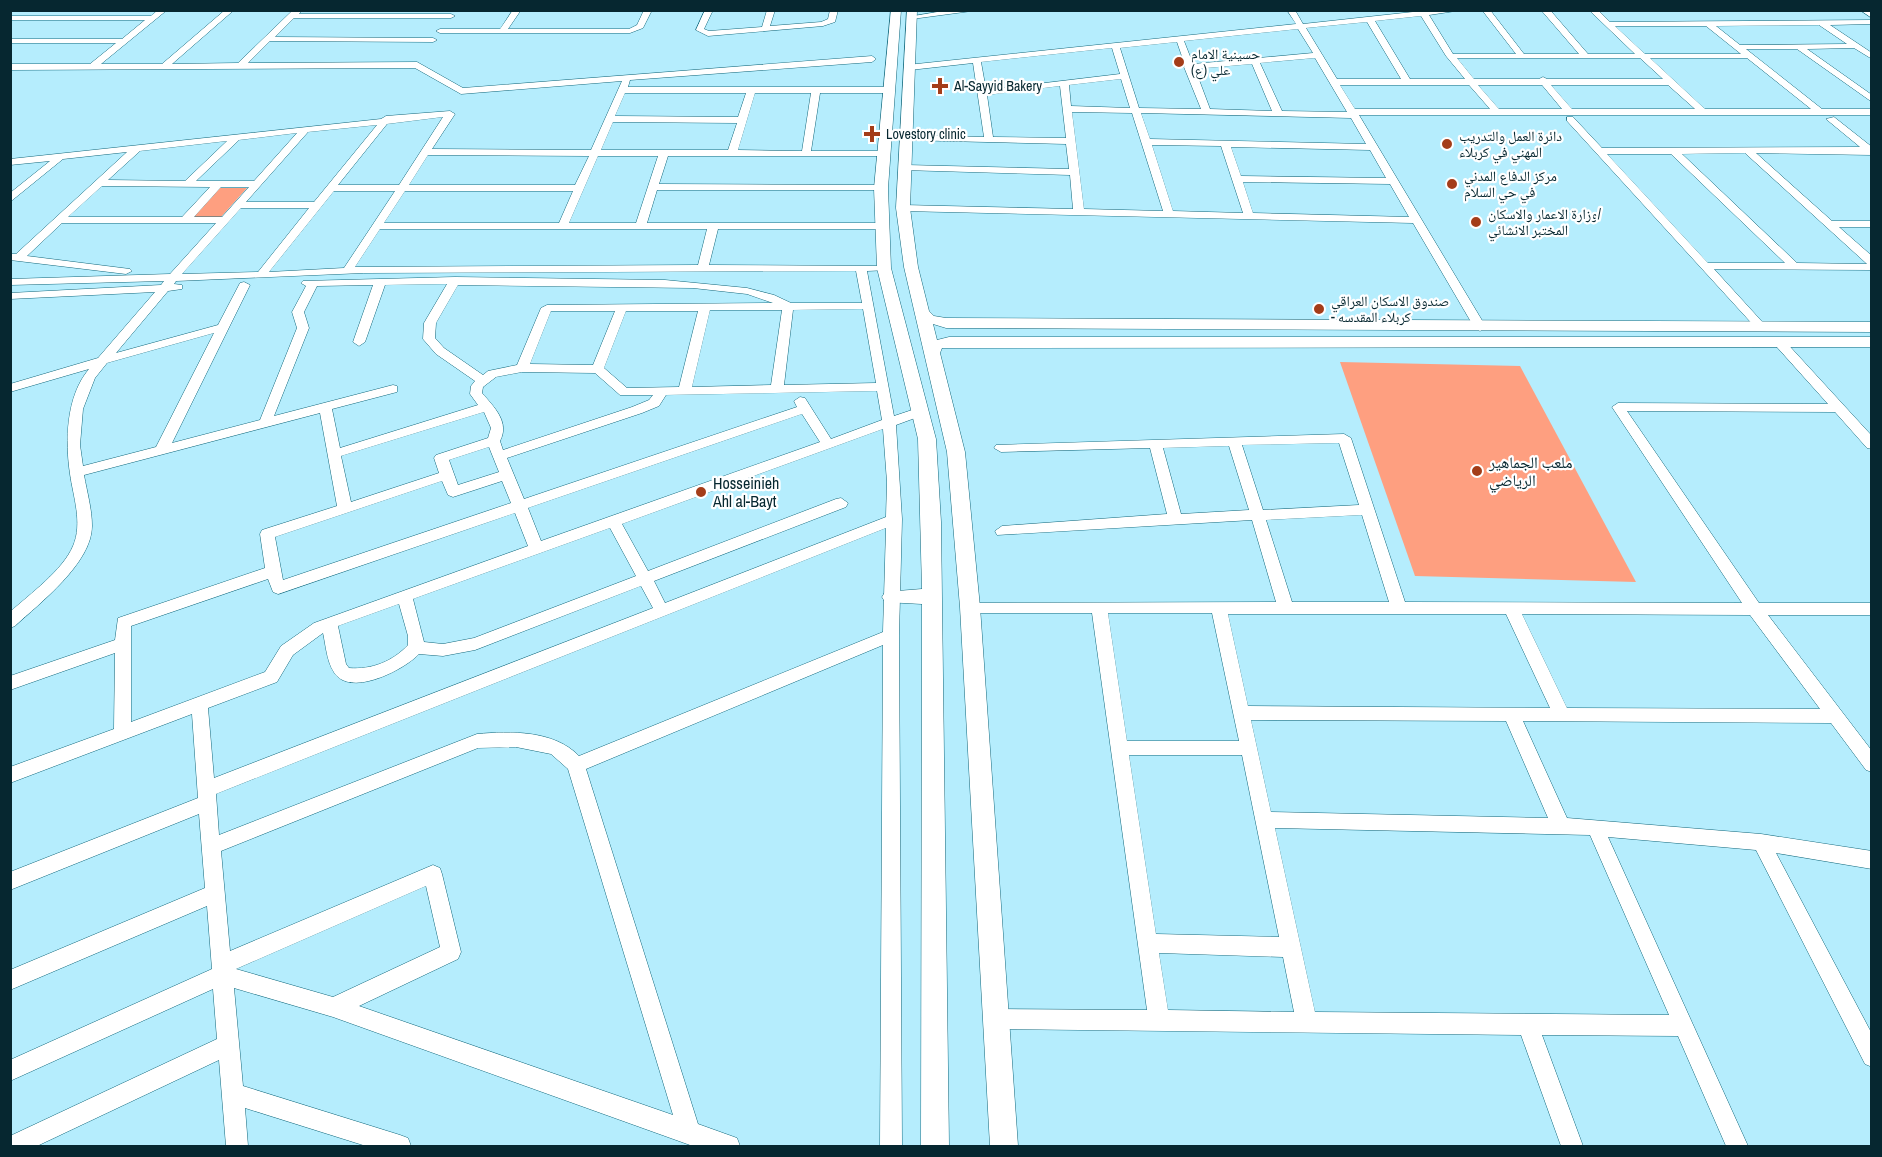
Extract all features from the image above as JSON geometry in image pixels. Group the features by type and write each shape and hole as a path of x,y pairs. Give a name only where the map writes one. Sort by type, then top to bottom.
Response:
{"main road":[{"path":"1865,10 1872,15"},
{"path":"907,12 910,68 903,208 911,267 956,452 970,607 1004,1146"},
{"path":"907,12 889,90 881,188 881,226 884,268 927,439 932,513 935,1146"},
{"path":"922,312 936,322 1002,324 1872,327"},
{"path":"1001,342 994,332 1002,324"},
{"path":"1564,327 1577,336 1576,342"},
{"path":"1602,327 1600,334 1611,342"},
{"path":"933,352 936,345 949,342 1872,342"},
{"path":"892,597 934,596"}],"street":[{"path":"10,17 20,10"},
{"path":"92,67 163,10"},
{"path":"164,66 230,10"},
{"path":"502,31 517,10"},
{"path":"440,31 630,31 640,26 648,10"},
{"path":"709,10 700,30 703,33 829,23 834,10"},
{"path":"765,29 771,10"},
{"path":"907,12 975,10"},
{"path":"1291,10 1480,327"},
{"path":"910,68 1422,12 1458,10"},
{"path":"1486,10 1522,56"},
{"path":"1545,10 1586,56"},
{"path":"1593,10 1703,112"},
{"path":"1300,25 1370,20 1422,12"},
{"path":"1422,12 1450,56 1495,110"},
{"path":"240,66 295,13 454,13"},
{"path":"428,48 454,13"},
{"path":"10,17 153,18"},
{"path":"1370,20 1407,82"},
{"path":"1822,22 1872,57"},
{"path":"1608,24 1872,22"},
{"path":"1708,23 1820,112"},
{"path":"268,39 433,40"},
{"path":"1180,40 1188,67 1207,112"},
{"path":"10,41 124,41"},
{"path":"1738,47 1855,45"},
{"path":"1115,46 1168,214"},
{"path":"1798,46 1872,99"},
{"path":"1188,67 1318,55"},
{"path":"105,57 250,56"},
{"path":"1450,56 1750,56"},
{"path":"417,65 422,57"},
{"path":"10,162 386,119 455,102 627,78 872,59"},
{"path":"976,61 989,139"},
{"path":"1255,61 1278,113"},
{"path":"10,67 417,65 455,102"},
{"path":"982,93 1125,76"},
{"path":"562,227 627,78"},
{"path":"1335,82 1543,80 1672,82"},
{"path":"1543,80 1600,151 1760,327"},
{"path":"1064,84 1079,212"},
{"path":"622,90 889,90"},
{"path":"732,153 751,90"},
{"path":"806,153 816,90"},
{"path":"348,270 451,116 455,102"},
{"path":"1067,109 1355,115 1642,115 1872,119"},
{"path":"1642,115 1703,112 1872,112"},
{"path":"261,275 386,119"},
{"path":"609,119 742,120"},
{"path":"1831,119 1871,151"},
{"path":"10,622 57,578 80,548 85,527 73,445 77,409 89,377 164,288 307,128"},
{"path":"187,184 238,136"},
{"path":"908,138 1070,141"},
{"path":"1146,142 1374,147"},
{"path":"1225,144 1249,216"},
{"path":"14,257 60,220 138,147"},
{"path":"1600,151 1871,151"},
{"path":"1674,151 1794,266"},
{"path":"1748,151 1872,265"},
{"path":"427,152 884,154"},
{"path":"640,227 664,153"},
{"path":"10,199 61,156"},
{"path":"906,168 1074,172"},
{"path":"1237,179 1395,181"},
{"path":"98,183 257,184"},
{"path":"186,220 218,184"},
{"path":"654,187 881,188"},
{"path":"331,188 579,188"},
{"path":"238,205 317,205"},
{"path":"903,208 1417,220"},
{"path":"60,220 225,220"},
{"path":"1829,224 1872,224"},
{"path":"377,226 881,226"},
{"path":"703,269 713,227"},
{"path":"14,257 174,277"},
{"path":"1704,266 1872,265"},
{"path":"861,268 889,423 895,519 891,635 891,1146"},
{"path":"10,282 261,275 348,270 884,268"},
{"path":"10,296 244,285 455,280 655,284 742,289 762,293 788,306"},
{"path":"455,280 430,322 429,339 440,351 482,380"},
{"path":"359,342 380,282"},
{"path":"265,423 303,328 298,312 313,283"},
{"path":"161,451 244,285"},
{"path":"685,390 705,306"},
{"path":"777,388 788,306"},
{"path":"522,368 547,308 867,306"},
{"path":"598,369 622,307"},
{"path":"10,388 67,373 104,358 223,327"},
{"path":"1779,342 1839,408 1865,432 1872,445"},
{"path":"507,474 453,492 441,458 493,441 497,436 496,420 476,394 482,380 492,374 522,368 598,369 624,392 882,387"},
{"path":"792,388 828,445"},
{"path":"76,473 393,389"},
{"path":"500,456 637,410 654,403 663,391"},
{"path":"325,407 345,509"},
{"path":"334,454 486,407"},
{"path":"1839,408 1618,407 1754,608 1872,765"},
{"path":"447,475 267,534 278,588 805,409"},
{"path":"10,775 271,677 276,663 288,647 299,637 329,623 921,411"},
{"path":"1000,448 1156,446 1344,438 1400,608"},
{"path":"493,441 537,549"},
{"path":"1235,442 1286,608"},
{"path":"1156,446 1175,519"},
{"path":"416,647 443,650 475,644 841,503"},
{"path":"1002,531 1175,519 1367,510"},
{"path":"10,881 207,795 895,519"},
{"path":"614,522 662,611"},
{"path":"123,732 123,622 273,571"},
{"path":"329,623 339,667 345,674 356,677 388,667 408,656 416,647 416,636 404,596"},
{"path":"970,607 1872,609"},
{"path":"1099,608 1159,1022"},
{"path":"1219,608 1307,1023"},
{"path":"1511,608 1562,713"},
{"path":"576,765 891,635"},
{"path":"10,683 123,645"},
{"path":"200,703 237,1146"},
{"path":"1241,713 1833,716"},
{"path":"1510,713 1561,826"},
{"path":"212,846 477,741 498,739 550,746 562,750 576,765 690,1134"},
{"path":"1119,748 1248,748"},
{"path":"1264,820 1595,827 1761,842 1872,860"},
{"path":"1595,827 1737,1146"},
{"path":"1761,842 1872,1057"},
{"path":"10,1071 222,970 433,874 451,952 333,1007"},
{"path":"10,980 216,892"},
{"path":"1147,942 1290,947"},
{"path":"222,970 729,1146"},
{"path":"996,1018 1159,1022 1684,1026"},
{"path":"1528,1025 1572,1146"},
{"path":"14,1146 228,1045"},
{"path":"233,1094 400,1146"}],"shaded area":[{"path":"220,188 247,188 221,217 193,217"},
{"name":"ملعب الجماهير الرياضي","path":"1340,362 1520,366 1636,582 1415,576"}],"place":[{"name":"حسينية الامام علي (ع)","path":"1179,62"},
{"name":"Al-Sayyid Bakery","path":"940,86"},
{"name":"Lovestory clinic","path":"872,134"},
{"name":"دائرة العمل والتدريب المهني في كربلاء","path":"1447,144"},
{"name":"مركز الدفاع المدني في حي السلام","path":"1452,184"},
{"name":"وزارة الاعمار والاسكان/ المختبر الانشائي","path":"1476,222"},
{"name":"صندوق الاسكان العراقي - كربلاء المقدسه","path":"1319,309"},
{"name":"ملعب الجماهير الرياضي","path":"1477,471"},
{"name":"Hosseinieh Ahl al-Bayt","path":"701,492"}]}
